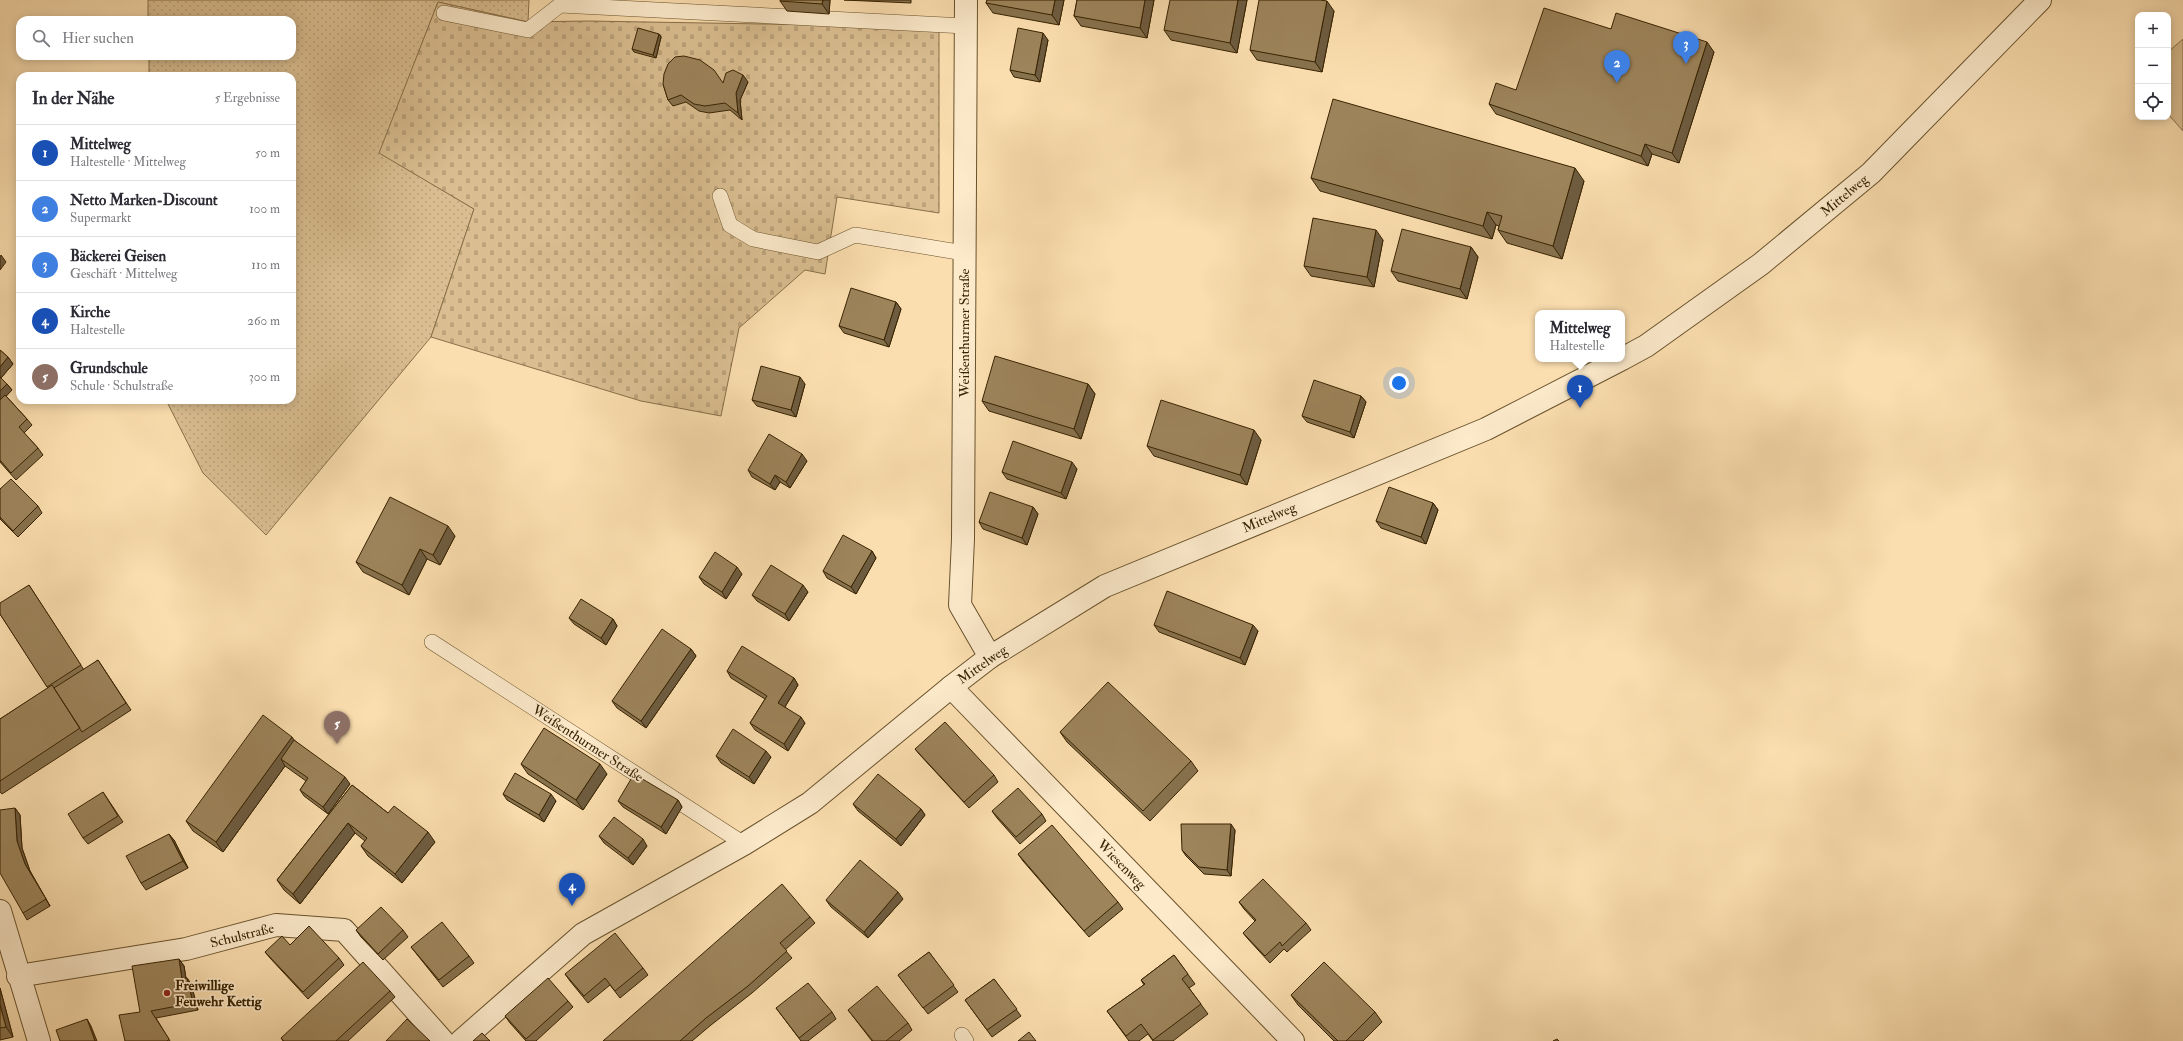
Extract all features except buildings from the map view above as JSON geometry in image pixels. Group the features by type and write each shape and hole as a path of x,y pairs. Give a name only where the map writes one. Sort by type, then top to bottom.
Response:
{"street":[{"name":"Weißenthurmer Straße","path":"966,0 963,539 960,605 990,658"},
{"name":"Mittelweg","path":"1625,357 1646,346 1761,264 1871,173 2040,0"},
{"name":"Mittelweg","path":"951,686 990,658 1105,586 1486,429 1616,362"},
{"path":"461,1041 583,934 744,844 810,803 951,686"},
{"name":"Wiesenweg","path":"951,686 1293,1041"},
{"path":"0,911 18,976 39,1041"},
{"name":"Schulstraße","path":"18,976 186,949 276,925 344,930 443,1041"}],"lane":[{"path":"444,13 528,30 560,5 965,26"},
{"path":"720,196 730,225 753,239 818,252 855,235 964,253"},
{"name":"Weißenthurmer Straße","path":"432,642 744,844"}],"green space":[{"path":"148,0 529,0 528,22 438,2 380,153 474,209 431,337 266,535 203,473 168,404 296,404 296,72 149,72 149,60 296,60 296,16 148,16"},
{"path":"438,2 528,22 588,21 939,27 939,213 837,197 825,274 805,270 739,328 721,416 641,401 431,337 474,209 379,153"},
{"path":"2183,39 2183,131 2171,117 2171,49"}],"place":[{"name":"Bäckerei Geisen","path":"1686,64"},
{"name":"Netto Marken-Discount","path":"1617,83"},
{"name":"Mittelweg","path":"1580,408"},
{"name":"Grundschule","path":"337,744"},
{"name":"Kirche","path":"572,906"},
{"name":"Freiwillige Feuwehr Kettig","path":"167,993"}]}
